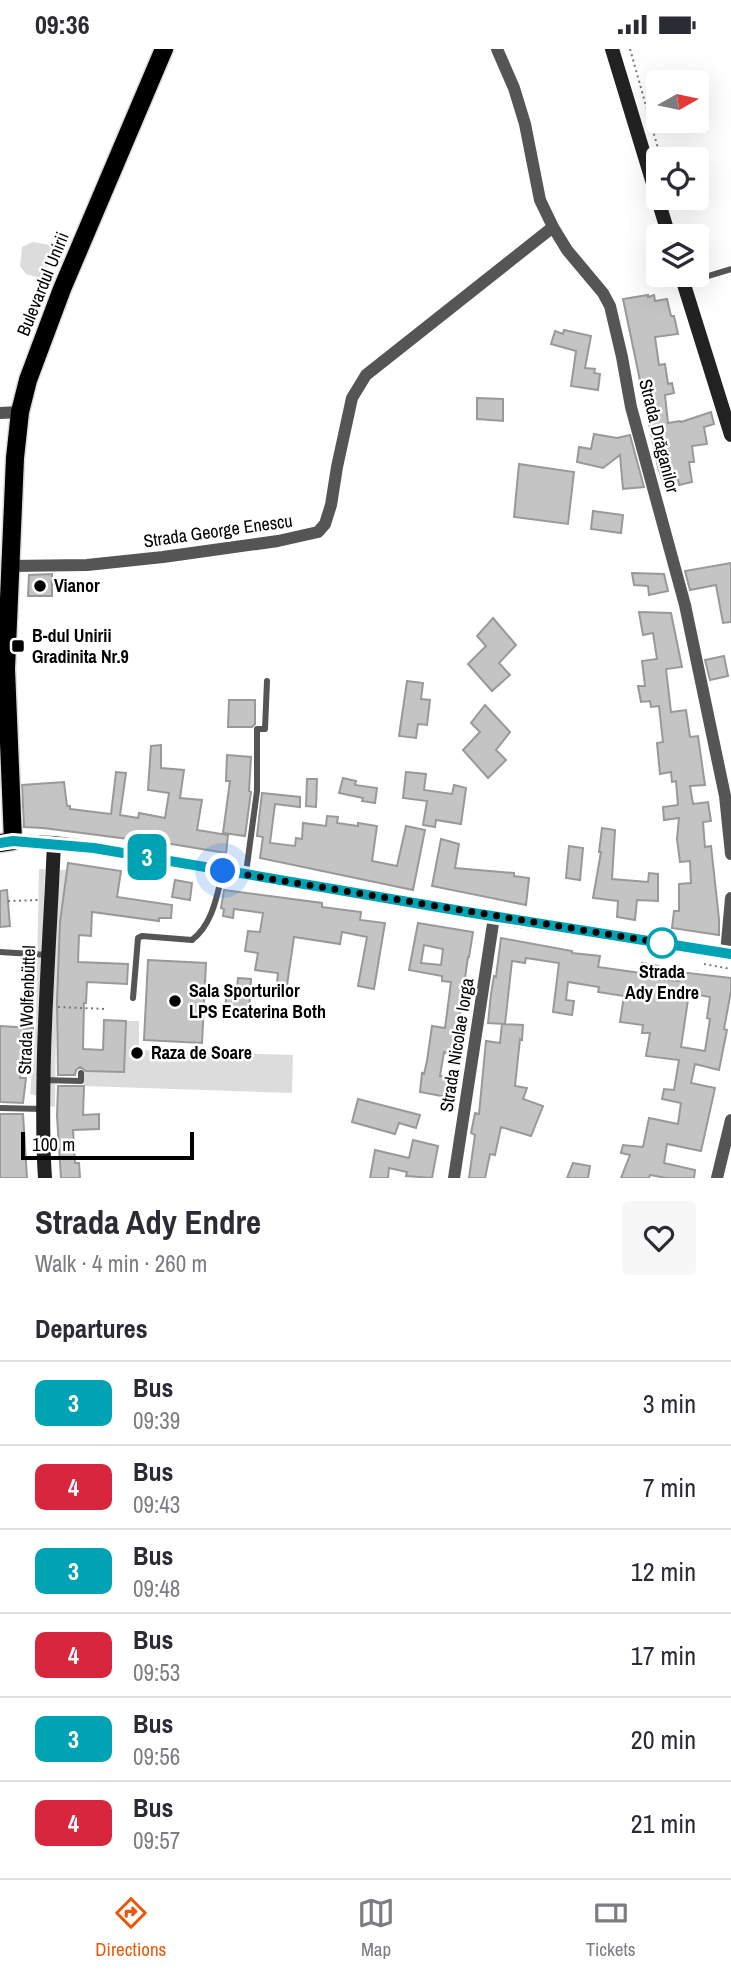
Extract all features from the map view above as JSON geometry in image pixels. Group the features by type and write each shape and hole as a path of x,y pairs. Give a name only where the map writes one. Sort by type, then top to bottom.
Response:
{"main road":[{"name":"Bulevardul Unirii","path":"6,842 6,669 15,458 20,412 28,380 58,301 164,49"},
{"path":"612,49 665,224"},
{"path":"685,287 731,435"},
{"path":"6,842 54,843 94,848 494,917 729,953"},
{"name":"Strada Wolfenbüttel","path":"45,1178 43,1080 54,843"}],"street":[{"name":"Strada Drăganilor","path":"497,49 525,124 540,200 567,250 603,293 610,306 631,407 685,605 725,796 731,854"},
{"name":"Strada George Enescu","path":"10,566 87,565 163,557 278,541 318,532 326,524 331,505 352,398 366,375 553,227"},
{"path":"0,413 20,412"},
{"path":"729,953 731,898"},
{"name":"Strada Nicolae Iorga","path":"454,1178 494,917"},
{"path":"717,1178 731,1120"}],"lane":[{"path":"709,273 731,269"},
{"path":"246,875 257,791 257,729 265,729 267,681"},
{"path":"133,998 138,938 142,936 192,940 210,918 223,871"},
{"path":"0,952 48,955"},
{"path":"43,1080 81,1081 81,1073"},
{"path":"0,1108 43,1109"}],"path":[{"path":"630,49 658,147"},
{"path":"8,901 51,900"},
{"path":"45,1006 106,1009"}],"shaded area":[{"path":"33,242 56,246 43,279 26,274 20,266 22,247"},
{"path":"39,869 45,869 38,1096 30,1094 36,1023"},
{"path":"60,870 66,870 58,959 55,1107 49,1106"},
{"name":"Raza de Soare","path":"126,1021 139,1021 139,1050 293,1055 292,1093 84,1086 84,1071 124,1072"}],"building":[{"path":"654,295 655,301 667,299 678,334 655,337 659,365 665,364 668,384 672,383 674,393 665,395 668,423 681,422 711,412 714,424 704,427 707,444 692,446 694,462 689,462 692,482 679,485 678,479 663,482 658,467 623,299"},
{"path":"564,330 591,336 585,368 595,369 594,373 600,374 598,390 571,386 576,351 551,344 555,331 563,334"},
{"path":"477,398 503,399 503,421 477,419"},
{"path":"594,434 617,438 630,435 644,487 623,489 620,455 603,468 577,462 579,447 591,449"},
{"path":"519,464 574,472 568,524 514,517"},
{"path":"593,511 623,515 621,533 591,529"},
{"path":"731,563 731,622 723,623 716,585 690,590 685,571"},
{"path":"632,573 664,574 668,591 649,595 648,586 634,585"},
{"name":"Vianor","path":"52,574 52,596 28,596 29,575"},
{"path":"639,612 671,613 682,667 666,669 671,712 686,710 690,737 698,736 705,785 690,786 693,804 708,802 711,821 703,822 705,847 711,846 719,935 672,928 674,911 679,911 679,884 691,883 690,861 680,862 677,839 679,818 664,820 663,807 678,805 676,781 672,782 671,772 660,774 657,743 663,742 659,706 651,707 650,701 641,702 638,686 645,686 642,661 657,659 653,633 643,635"},
{"path":"493,618 516,645 499,663 510,675 492,691 468,664 486,646 477,636"},
{"path":"724,656 728,676 710,680 705,660"},
{"path":"407,681 423,683 421,699 430,700 427,725 418,724 416,738 399,736"},
{"path":"229,700 255,700 255,724 252,727 228,727"},
{"path":"485,705 510,732 496,750 506,760 488,778 463,750 480,732 471,723"},
{"path":"161,745 161,768 184,770 180,798 202,800 197,830 228,835 226,853 129,837 24,827 22,785 64,782 67,806 70,806 70,809 111,814 116,772 126,773 120,815 138,818 139,813 165,818 169,793 148,790 151,746"},
{"path":"227,755 251,757 251,792 245,836 223,833 230,781 226,781"},
{"path":"406,772 426,774 424,790 452,794 454,785 466,788 461,824 436,820 435,827 423,825 427,801 403,798"},
{"path":"343,778 356,781 355,785 377,788 375,803 339,793"},
{"path":"307,779 317,779 316,807 306,806"},
{"path":"262,793 300,797 300,807 275,804 270,843 295,846 296,838 302,839 303,823 326,826 327,816 338,817 337,823 377,826 372,861 397,866 406,826 425,830 413,890 260,858 263,837 257,836"},
{"path":"602,828 615,830 612,879 648,882 649,873 658,874 658,901 637,900 635,920 617,917 618,901 593,898"},
{"path":"441,839 459,844 455,868 514,873 514,876 529,878 526,905 432,886"},
{"path":"569,846 583,848 580,880 566,878"},
{"path":"68,863 121,871 117,897 172,905 171,918 159,918 159,921 92,912 91,936 79,935 78,962 128,964 127,984 87,982 84,1003 83,1049 103,1050 104,1020 126,1021 124,1072 86,1071 80,1067 75,1075 58,1075 60,922"},
{"path":"175,880 192,883 190,900 172,897"},
{"path":"7,890 10,926 0,927 0,891"},
{"path":"224,890 322,903 322,907 361,912 360,920 385,923 374,989 358,986 367,937 342,932 340,944 294,937 286,992 276,991 278,973 255,970 258,953 245,951 248,931 260,932 263,913 234,909 233,918 223,916 224,909 221,908"},
{"path":"418,923 473,932 459,1021 451,1054 444,1052 440,1076 450,1077 447,1097 420,1092 432,1026 445,1028 451,982 442,981 442,976 409,970","holes":["424,945 443,949 441,965 421,963"]},
{"path":"501,938 600,956 598,967 641,973 642,963 659,966 657,979 679,981 680,972 731,978 724,1029 727,1030 719,1070 695,1064 691,1083 715,1088 701,1151 667,1144 664,1163 695,1170 694,1178 650,1175 649,1178 621,1178 630,1155 621,1153 623,1145 643,1147 649,1118 678,1124 681,1103 662,1099 664,1089 674,1090 679,1060 646,1056 650,1033 642,1033 643,1025 620,1022 624,996 598,992 599,987 568,982 566,1000 574,1001 572,1015 553,1012 559,963 526,958 525,963 512,961 505,1024 488,1023 494,976 496,977","holes":["689,993 710,997 705,1051 681,1047"]},
{"name":"Sala Sporturilor LPS Ecaterina Both","path":"148,960 206,963 202,1043 144,1040"},
{"path":"238,978 251,979 249,1013 225,1012 227,988 237,988"},
{"path":"502,1024 523,1025 515,1086 527,1088 523,1099 543,1106 531,1136 501,1127 495,1155 490,1154 485,1178 469,1178 475,1135 471,1133 475,1113 479,1114 486,1041 500,1043"},
{"path":"0,1026 33,1028 33,1043 23,1043 20,1078 26,1078 23,1103 0,1102"},
{"path":"58,1086 84,1086 83,1115 99,1114 99,1129 73,1130 75,1163 79,1163 80,1178 61,1178"},
{"path":"358,1099 420,1115 416,1128 399,1123 395,1134 352,1122"},
{"path":"0,1114 23,1114 27,1178 0,1178"},
{"path":"413,1140 438,1146 432,1178 406,1176 407,1172 389,1168 388,1178 370,1178 375,1150 409,1158"},
{"path":"573,1163 590,1166 588,1178 567,1178"}],"bus line":[{"name":"3","path":"0,843 54,843 94,848 731,954"}],"place":[{"name":"Vianor","path":"40,586"},
{"name":"B-dul Unirii Gradinita Nr.9","path":"18,646"},
{"name":"Strada Ady Endre","path":"662,943"},
{"name":"Sala Sporturilor LPS Ecaterina Both","path":"175,1001"},
{"name":"Raza de Soare","path":"137,1053"}],"route":[{"path":"223,871 662,943"}]}
